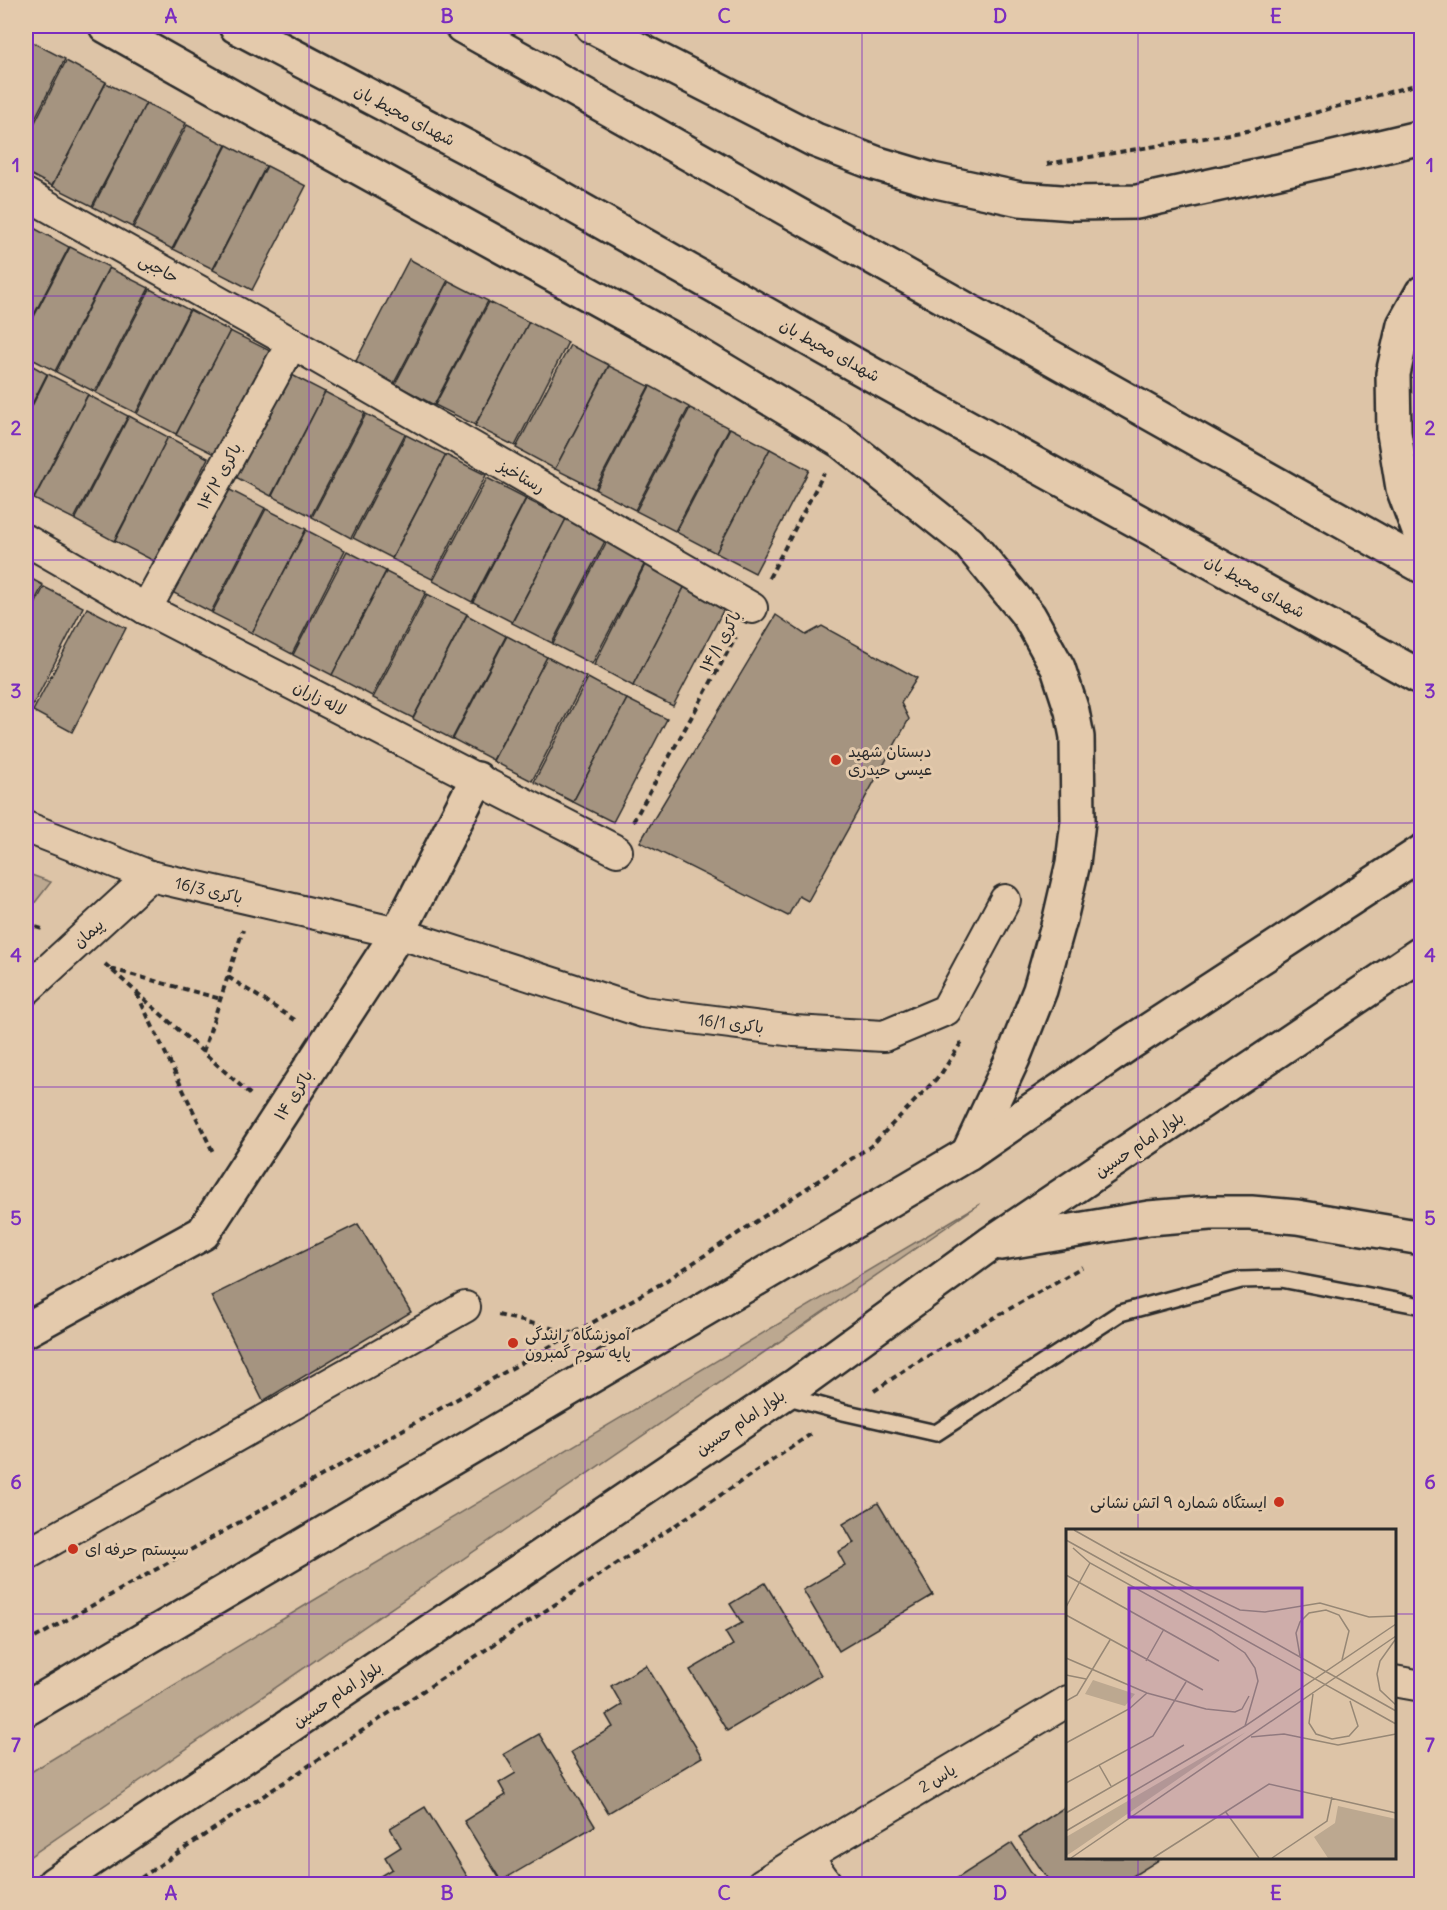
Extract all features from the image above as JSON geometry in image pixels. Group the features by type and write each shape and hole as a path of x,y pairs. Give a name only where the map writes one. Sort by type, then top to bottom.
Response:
{"main road":[{"path":"106,26 685,347 841,441 969,543 1029,616 1058,668 1072,711 1077,737 1078,821 1073,863 1063,908 1036,1000 1013,1058 968,1154"},
{"name":"شهدای محیط بان","path":"236,26 523,177 863,369 1422,678"},
{"path":"462,26 1422,566"},
{"path":"592,26 815,140 932,180 1020,198 1074,203 1137,202 1422,137"},
{"path":"1422,293 1404,325 1393,374 1395,433 1403,488 1422,539"},
{"name":"باکری ۱۴","path":"26,1330 203,1233 398,933 477,779"},
{"path":"26,1709 968,1154 1128,1044 1422,852"},
{"name":"بلوار امام حسین","path":"54,1884 795,1386 990,1244 1422,953"},
{"path":"990,1244 1149,1218 1251,1213 1298,1217 1422,1238"}],"street":[{"name":"حاجبی","path":"26,194 292,343"},
{"name":"رستاخیز","path":"292,343 752,608"},
{"name":"باکری ۱۴/۲","path":"147,609 292,343"},
{"name":"لاله زاران","path":"26,540 147,609 617,851"},
{"name":"باکری 16/3","path":"26,827 150,876 398,933"},
{"name":"پیمان","path":"26,990 150,876"},
{"name":"باکری 16/1","path":"398,933 643,1012 794,1031 884,1036 946,1010 1005,900"},
{"path":"26,1555 465,1307"},
{"path":"1396,1681 1422,1686"},
{"name":"یاس 2","path":"762,1884 1066,1702"},
{"path":"807,1856 827,1884"}],"lane":[{"path":"780,1395 936,1433 1120,1313 1241,1280 1281,1279 1422,1306"}],"path":[{"path":"1038,165 1253,130 1422,83"},
{"name":"باکری ۱۴/۱","path":"617,851 752,608 841,441"},
{"path":"203,1052 253,900"},
{"path":"26,924 80,941 277,1119"},
{"path":"111,969 221,999"},
{"path":"228,977 329,1041"},
{"path":"135,990 231,1190"},
{"path":"26,1643 664,1282 871,1146 941,1074 967,1034"},
{"path":"132,1884 251,1803 710,1502 914,1364 1088,1263"},
{"path":"465,1307 573,1334"}],"shaded area":[{"path":"26,873 51,882 26,914"},
{"path":"980,1204 26,1859 26,1775 311,1602"}],"building":[{"path":"26,39 65,59 26,136"},
{"path":"66,61 106,82 52,186 26,172 26,140"},
{"path":"106,83 146,103 92,206 52,186"},
{"path":"146,103 186,123 132,227 93,207"},
{"path":"187,125 226,145 172,249 133,228"},
{"path":"227,145 266,166 213,269 173,249"},
{"path":"267,166 306,186 252,290 213,270"},
{"path":"30,226 69,247 26,330 26,234"},
{"path":"70,247 109,267 55,371 26,356 26,332"},
{"path":"409,259 448,280 394,383 355,363"},
{"path":"109,268 149,288 95,392 56,372"},
{"path":"449,281 488,301 434,405 395,384"},
{"path":"150,289 189,310 136,413 96,393"},
{"path":"489,302 529,322 475,425 435,405"},
{"path":"190,310 230,331 176,434 137,414"},
{"path":"529,322 568,342 515,446 475,426"},
{"path":"230,331 270,351 216,455 176,435"},
{"path":"570,345 609,365 555,469 516,448"},
{"path":"26,362 47,374 26,416"},
{"path":"609,366 649,386 595,489 555,469"},
{"path":"286,372 325,392 271,496 232,475"},
{"path":"48,374 88,394 34,498 26,494 26,418"},
{"path":"650,386 689,407 635,510 596,490"},
{"path":"325,392 365,413 311,516 272,496"},
{"path":"88,395 128,416 74,519 34,499"},
{"path":"690,408 729,428 675,531 636,511"},
{"path":"366,414 405,434 351,538 312,517"},
{"path":"129,416 168,437 114,541 75,520"},
{"path":"730,428 770,449 716,553 676,532"},
{"path":"406,435 446,455 392,558 353,538"},
{"path":"168,437 208,458 154,561 115,541"},
{"path":"770,449 809,470 755,573 716,553"},
{"path":"446,455 486,475 432,579 392,559"},
{"path":"487,478 526,498 472,602 433,581"},
{"path":"226,488 265,508 211,612 172,592"},
{"path":"526,499 566,519 512,622 473,602"},
{"path":"266,509 306,529 252,633 212,613"},
{"path":"566,519 606,539 552,643 512,623"},
{"path":"306,530 345,550 292,654 252,633"},
{"path":"607,541 646,561 592,664 553,644"},
{"path":"347,551 386,571 332,675 293,655"},
{"path":"647,561 687,582 633,686 594,665"},
{"path":"386,572 426,592 372,696 332,675"},
{"path":"26,576 43,585 26,618"},
{"path":"687,582 727,603 673,706 633,686"},
{"path":"44,587 83,607 30,711 26,709 26,622"},
{"path":"427,594 467,614 413,718 373,698"},
{"path":"87,608 126,628 72,732 33,711"},
{"path":"467,615 506,636 452,739 413,719"},
{"name":"دبستان شهید عیسی حیدری","path":"776,615 806,635 822,626 917,678 901,703 909,719 808,901 799,896 788,916 640,842"},
{"path":"507,636 547,657 493,760 453,739"},
{"path":"547,657 586,677 532,781 493,761"},
{"path":"588,678 627,699 573,802 534,782"},
{"path":"627,699 667,719 613,822 573,802"},
{"path":"358,1224 411,1312 263,1401 211,1296"},
{"path":"878,1503 933,1595 839,1651 803,1590 845,1565 838,1552 854,1543 843,1524"},
{"path":"765,1583 821,1675 727,1731 690,1670 733,1645 725,1632 742,1623 730,1604"},
{"path":"646,1665 702,1757 608,1813 571,1752 613,1727 606,1715 622,1705 611,1686"},
{"path":"539,1734 595,1826 501,1881 464,1821 506,1795 499,1783 516,1773 504,1754"},
{"path":"1066,1806 1066,1859 1160,1859 1120,1884 1051,1884 1019,1837"},
{"path":"425,1807 472,1884 367,1884 392,1869 385,1857 401,1847 390,1828"},
{"path":"1012,1843 1039,1884 948,1884"}],"place":[{"name":"دبستان شهید عیسی حیدری","path":"836,760"},
{"name":"آموزشگاه رانندگی پایه سوم گمبرون","path":"513,1343"},
{"name":"ایستگاه شماره ۹ اتش نشانی","path":"1279,1502"},
{"name":"سیستم حرفه ای","path":"73,1549"}]}
